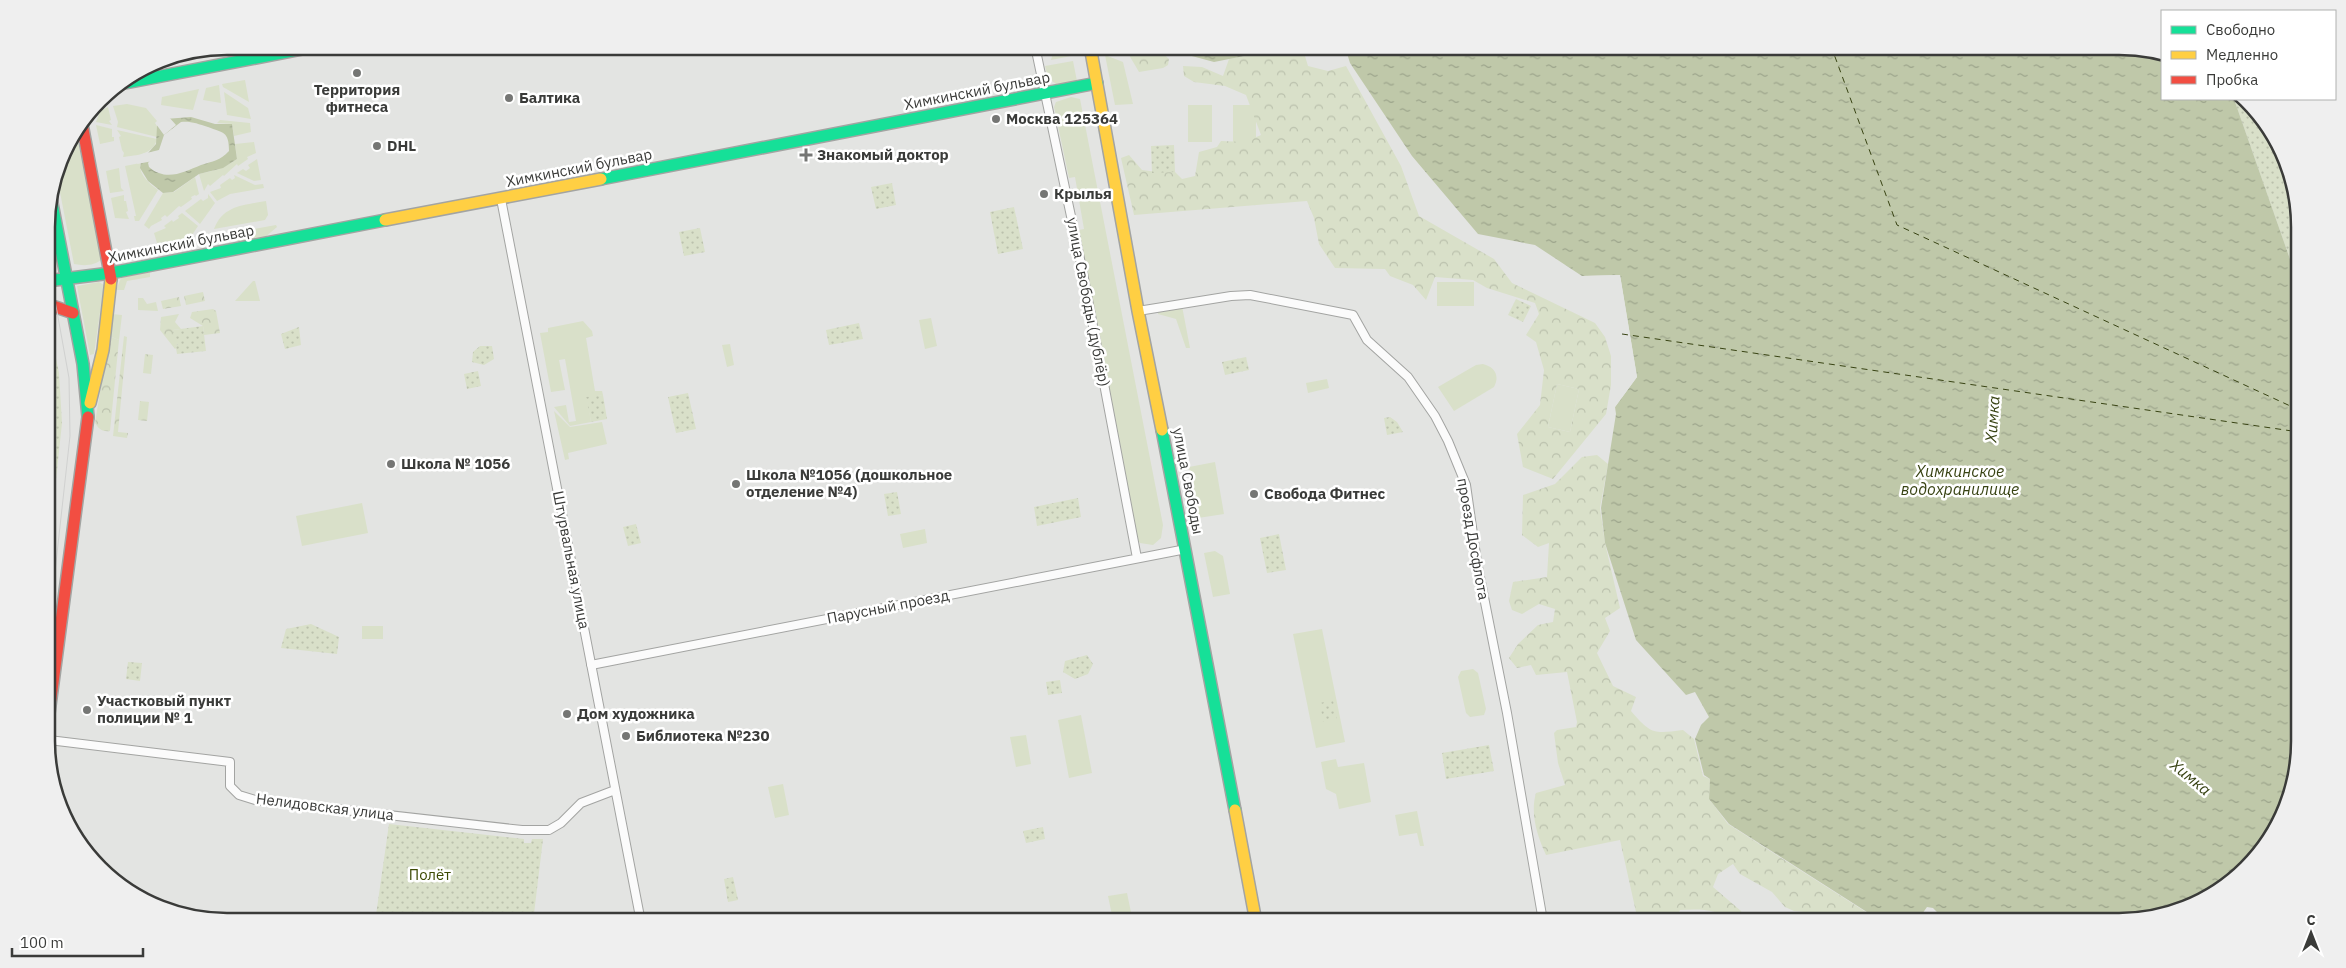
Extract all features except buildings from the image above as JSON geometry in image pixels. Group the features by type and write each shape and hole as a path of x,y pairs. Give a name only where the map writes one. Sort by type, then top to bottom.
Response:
{"main road":[{"path":"137,81 271,55"},
{"name":"улица Свободы","path":"1091,55 1138,311 1186,548 1254,913"},
{"name":"Химкинский бульвар","path":"55,281 111,273 1096,83"},
{"path":"55,667 88,413 103,350 111,273 84,132"},
{"path":"55,218 83,364 88,413"},
{"path":"55,306 73,313"}],"street":[{"name":"улица Свободы (дублёр)","path":"1037,55 1083,273 1137,558"},
{"name":"Штурвальная улица","path":"501,198 639,913"},
{"name":"проезд Досфлота","path":"1138,311 1231,296 1250,295 1353,315 1367,340 1408,377 1435,416 1448,440 1466,484 1477,562 1507,713 1541,913"},
{"name":"Парусный проезд","path":"591,666 1186,548"},
{"name":"Нелидовская улица","path":"55,741 230,762 230,786 239,795 255,800 522,830 549,830 561,823 580,803 616,790"}],"green space":[{"path":"1052,55 1071,55 1071,56 1051,60"},
{"path":"1105,55 1123,62 1133,104 1115,105"},
{"path":"1129,55 1165,55 1169,59 1168,65 1163,68 1139,72"},
{"path":"1249,55 1305,55 1308,66 1328,71 1346,66 1401,166 1419,216 1494,259 1512,283 1595,323 1605,337 1611,356 1611,385 1606,414 1553,479 1523,467 1517,434 1540,405 1544,370 1536,342 1526,335 1539,314 1535,303 1487,288 1473,280 1435,277 1426,300 1413,285 1390,276 1385,269 1335,268 1319,244 1314,218 1307,201 1134,215 1121,158 1129,155 1142,170 1157,172 1166,163 1182,179 1195,176 1199,152 1217,147 1221,141 1245,142 1261,135 1246,95 1225,86 1194,82 1184,76 1183,66 1202,67 1223,76 1229,59","holes":["1557,384 1579,389 1570,432 1548,427"]},
{"path":"1073,61 1077,81 1056,84 1048,78 1045,66"},
{"path":"245,80 249,102 223,87 222,84"},
{"path":"219,85 221,103 203,100 206,88"},
{"path":"199,89 193,110 161,105 162,97"},
{"path":"224,92 248,108 251,119 227,115"},
{"path":"1071,97 1080,99 1163,525 1161,538 1153,545 1140,543 1138,540 1079,230 1084,229 1075,177 1069,178 1054,107 1056,102"},
{"path":"2234,100 2256,122 2278,161 2290,204 2291,262"},
{"path":"127,104 146,108 157,121 155,123 157,126 157,137 117,127 118,122 113,106"},
{"path":"1188,105 1212,105 1212,142 1188,142"},
{"path":"1233,105 1256,105 1256,142 1233,142"},
{"path":"108,107 111,120 109,121 112,125 96,122 100,111"},
{"path":"220,120 250,123 251,132 234,136 232,124 217,123"},
{"path":"96,125 112,129 114,141 100,144"},
{"path":"117,130 157,139 148,151 139,155 123,157 124,153 119,137 121,136"},
{"path":"78,142 102,259 89,265 74,264 59,188 68,161"},
{"path":"254,142 256,153 247,157 248,159 238,166 237,164 210,186 208,184 204,191 199,174 219,169 237,159 235,144"},
{"path":"1174,145 1175,172 1152,173 1151,146"},
{"path":"257,159 261,180 254,181 237,173 243,169 246,171 250,168 248,165"},
{"path":"140,163 143,175 158,190 139,221 135,221 134,216 136,216 125,166"},
{"path":"119,168 121,188 124,191 110,193 106,171"},
{"path":"234,175 255,185 263,184 264,188 230,194 217,201 210,192 221,188 220,185 230,178 232,180 235,178"},
{"path":"195,177 199,194 191,197 192,199 181,207 179,206 167,217 165,215 161,218 162,220 149,229 144,225 163,193 174,192"},
{"path":"892,183 896,205 876,209 871,187"},
{"path":"208,194 215,203 200,224 185,211 201,199 203,201 208,198"},
{"path":"124,195 128,211 126,212 129,219 115,218 111,198"},
{"path":"266,201 268,215 265,220 214,229 223,215 229,211 242,205"},
{"path":"1014,207 1023,249 998,254 990,212"},
{"path":"182,213 198,226 190,238 157,243 154,233 166,228 164,226 172,220 173,222 179,218 178,216"},
{"path":"276,225 277,227 264,238 204,246 200,242 201,239"},
{"path":"700,228 705,252 684,256 679,232"},
{"path":"150,272 150,277 127,281 124,290 116,290 121,278"},
{"path":"255,281 260,301 235,301"},
{"path":"99,282 104,285 94,354 90,355 77,286"},
{"path":"1437,282 1474,282 1474,306 1437,306"},
{"path":"203,292 205,301 186,305 184,296"},
{"path":"179,297 181,306 163,309 161,301"},
{"path":"138,298 143,298 147,304 156,302 158,311 138,310"},
{"path":"1516,299 1531,306 1523,322 1508,315"},
{"path":"1182,306 1190,348 1186,348 1176,319 1158,314 1158,312"},
{"path":"213,309 216,311 220,333 204,335 203,326 190,318 192,312"},
{"path":"112,314 122,315 119,340 109,336"},
{"path":"179,314 175,322 181,329 173,330 178,346 175,349 160,330 161,317"},
{"path":"931,318 937,346 925,349 919,320"},
{"path":"583,321 592,331 593,336 586,338 595,391 602,391 603,395 587,398 591,422 570,426 554,407 566,405 569,422 576,421 565,359 559,360 565,390 551,392 540,333 548,332 548,328"},
{"path":"859,323 863,339 829,345 826,330"},
{"path":"203,326 206,351 177,354 176,348 178,344 175,343 173,330"},
{"path":"299,327 301,345 285,349 281,334"},
{"path":"109,336 119,340 110,431 105,431 101,430 95,423"},
{"path":"124,336 127,337 118,432 128,433 127,438 113,436"},
{"path":"730,344 734,365 727,367 722,345"},
{"path":"480,346 492,346 494,359 484,365 472,362 473,352"},
{"path":"55,353 59,373 62,423 55,489"},
{"path":"145,354 153,355 151,374 143,373"},
{"path":"1246,357 1249,370 1225,375 1222,362"},
{"path":"1483,364 1491,367 1495,372 1496,383 1494,387 1454,411 1438,387 1476,365"},
{"path":"478,371 481,386 467,389 464,374"},
{"path":"1327,379 1329,388 1308,393 1306,383"},
{"path":"1557,384 1579,389 1570,432 1548,427"},
{"path":"688,393 696,429 676,433 668,397"},
{"path":"603,395 607,419 591,422 586,397"},
{"path":"140,401 149,402 147,421 138,420"},
{"path":"554,411 570,427 602,422 607,444 568,453 569,459 565,460"},
{"path":"1390,417 1397,422 1403,432 1387,435 1384,418"},
{"path":"1597,455 1608,464 1600,508 1605,543 1620,608 1605,618 1610,631 1597,653 1613,686 1636,697 1631,711 1648,728 1659,732 1683,730 1694,739 1703,776 1710,779 1709,799 1728,824 1867,913 1806,913 1794,911 1785,907 1772,892 1740,874 1733,864 1718,874 1713,887 1742,913 1716,913 1693,909 1680,910 1679,913 1636,913 1620,840 1546,855 1535,824 1534,801 1536,793 1565,785 1558,763 1554,733 1557,730 1576,727 1577,722 1567,672 1536,675 1531,665 1517,668 1509,658 1518,644 1538,625 1553,622 1555,609 1539,604 1522,614 1512,610 1509,601 1513,582 1547,577 1549,543 1538,547 1522,535 1523,495 1555,484 1582,457"},
{"path":"1215,462 1224,514 1198,518 1189,467"},
{"path":"897,492 901,514 888,516 884,494"},
{"path":"1078,498 1081,517 1037,526 1034,507"},
{"path":"362,503 368,533 302,546 296,516"},
{"path":"636,524 641,543 628,546 623,527"},
{"path":"925,529 927,543 903,548 900,534"},
{"path":"1279,534 1286,570 1267,573 1260,538"},
{"path":"1215,551 1223,556 1230,594 1213,597 1204,553"},
{"path":"311,624 339,637 337,654 281,648 286,629"},
{"path":"362,626 383,626 383,639 362,639"},
{"path":"1322,629 1345,742 1316,748 1293,634"},
{"path":"1087,655 1093,664 1088,674 1075,679 1063,672 1065,661"},
{"path":"128,662 142,663 140,681 126,679"},
{"path":"1473,669 1478,673 1486,709 1484,715 1470,717 1466,713 1458,677 1461,671"},
{"path":"1060,680 1062,693 1048,695 1046,682"},
{"path":"1333,700 1337,720 1323,722 1320,703"},
{"path":"1081,715 1092,773 1069,778 1058,720"},
{"path":"1026,735 1031,764 1016,767 1010,737"},
{"path":"1489,745 1494,771 1446,779 1442,753"},
{"path":"1336,759 1338,767 1364,763 1371,802 1339,809 1336,794 1326,789 1321,762"},
{"path":"783,784 789,815 775,818 768,787"},
{"path":"1417,811 1424,846 1420,846 1417,833 1399,836 1395,815"},
{"name":"Полёт","path":"389,824 524,839 524,843 531,843 532,839 543,839 534,913 376,913"},
{"path":"1043,827 1045,839 1026,843 1023,831"},
{"path":"733,877 738,900 728,902 724,879"},
{"path":"1127,893 1131,913 1112,913 1108,896"}],"water":[{"path":"1188,55 1249,55 1214,62"},
{"name":"Химкинское водохранилище","path":"1348,55 2131,55 2161,60 2161,100 2234,100 2291,262 2291,753 2282,797 2256,846 2241,863 2215,884 2175,904 2153,910 2131,913 1938,913 1933,908 1927,907 1923,913 1868,913 1729,824 1709,799 1710,779 1704,775 1695,739 1701,725 1709,717 1695,692 1686,695 1636,640 1605,543 1601,508 1616,414 1615,407 1637,377 1620,275 1582,276 1535,245 1478,234 1412,156 1350,63"},
{"path":"191,117 215,124 232,124 237,159 223,168 199,174 173,192 163,193 148,181 140,168 141,161 156,144 157,126 165,119","holes":["181,122 191,122 218,130 226,136 229,151 223,157 182,173 168,175 155,172 149,167 148,163 159,150 164,135"]}],"pier":[{"path":"168,116 176,125 164,135 156,124 159,120"},
{"path":"159,150 160,153 153,161 137,164 142,154"},
{"path":"1620,275 1637,377 1615,407 1614,404 1635,376 1618,277 1583,278 1582,276"}],"ferry route":[{"path":"1834,55 1897,225 2291,406"},
{"path":"1622,334 2291,431"}],"tram line":[{"path":"55,300 69,378 70,436 55,572"}],"traffic: fast":[{"path":"137,81 271,55"},
{"path":"601,179 1097,83"},
{"path":"55,219 83,364 88,417"},
{"path":"55,280 111,273 385,220"},
{"path":"1162,430 1235,810"}],"traffic: slow":[{"path":"1092,55 1138,311 1162,430"},
{"path":"385,220 601,179"},
{"path":"90,403 103,350 111,279"},
{"path":"1235,810 1254,913"}],"traffic: jam":[{"path":"83,132 111,279"},
{"path":"55,307 73,313"},
{"path":"55,667 88,417"}],"place":[{"name":"Территория фитнеса","path":"357,73"},
{"name":"Балтика","path":"509,98"},
{"name":"Москва 125364","path":"996,119"},
{"name":"DHL","path":"377,146"},
{"name":"Знакомый доктор","path":"806,155"},
{"name":"Крылья","path":"1044,194"},
{"name":"Школа № 1056","path":"391,464"},
{"name":"Школа №1056 (дошкольное отделение №4)","path":"736,484"},
{"name":"Свобода Фитнес","path":"1254,494"},
{"name":"Участковый пункт полиции № 1","path":"87,710"},
{"name":"Дом художника","path":"567,714"},
{"name":"Библиотека №230","path":"626,736"}],"water label":[{"name":"Химка","path":"1992,419"},
{"name":"Химка","path":"2191,777"}]}
